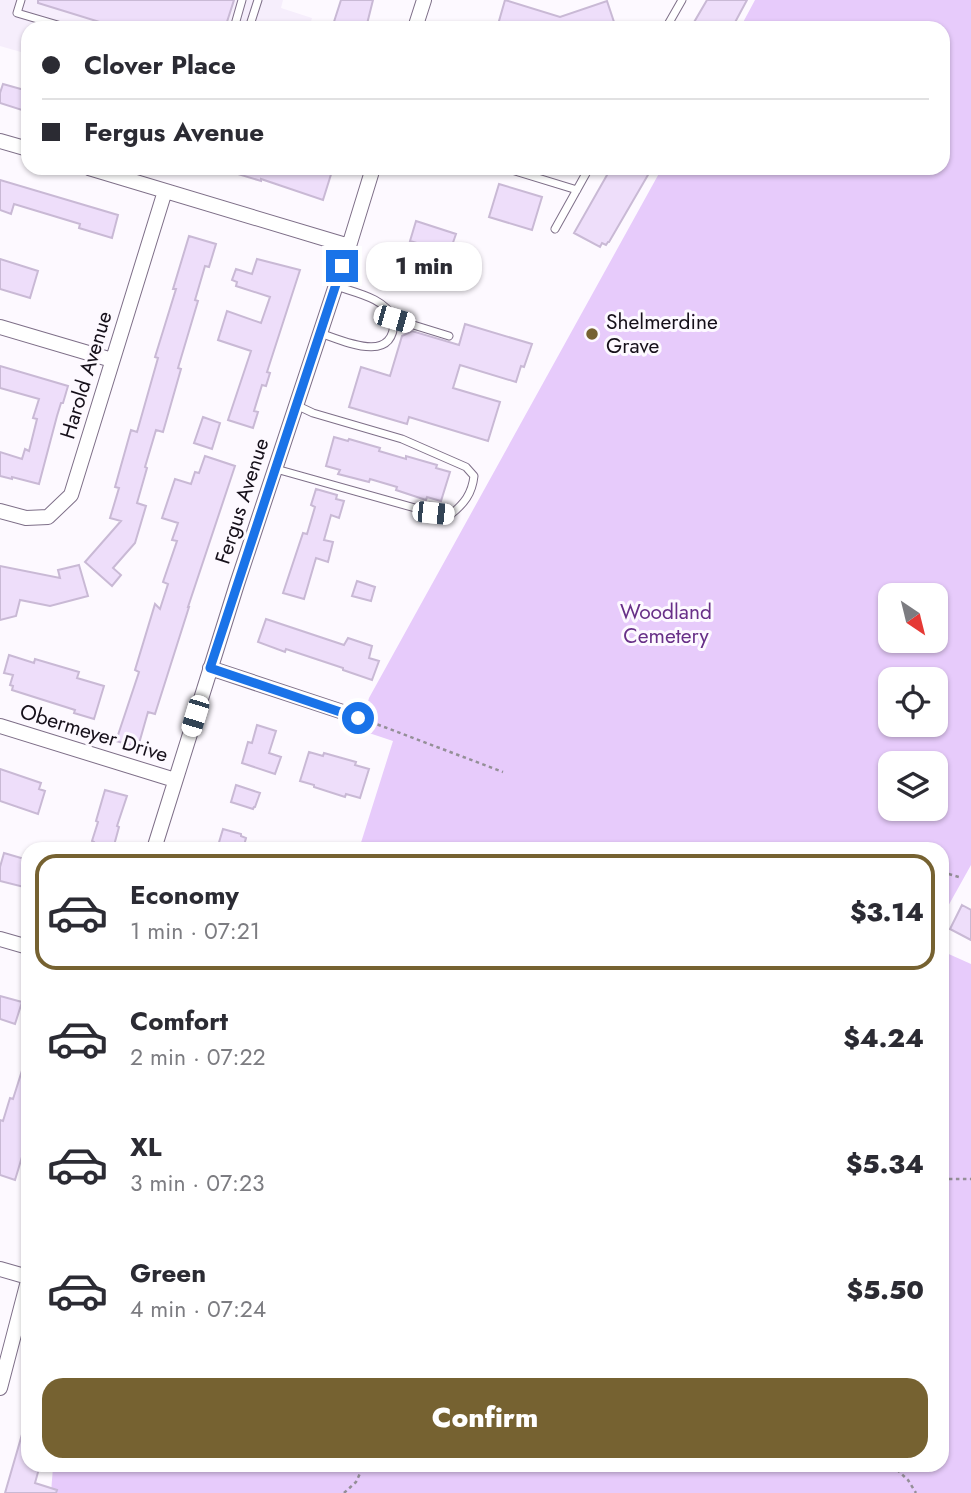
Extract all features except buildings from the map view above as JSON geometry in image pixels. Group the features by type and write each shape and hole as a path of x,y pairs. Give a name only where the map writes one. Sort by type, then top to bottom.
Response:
{"street":[{"path":"417,21 424,0"},
{"path":"0,141 21,147"},
{"path":"112,175 349,246"},
{"name":"Fergus Avenue","path":"156,842 371,175"},
{"name":"Harold Avenue","path":"0,511 26,518 48,517 71,495 165,191"},
{"path":"0,327 112,360"},
{"path":"210,668 358,718"},
{"name":"Obermeyer Drive","path":"0,726 174,780"},
{"path":"0,939 21,945"},
{"path":"0,1269 21,1276"},
{"path":"0,1388 21,1306"}],"lane":[{"path":"20,0 17,13 44,21"},
{"path":"236,21 242,0"},
{"path":"251,21 258,0"},
{"path":"670,21 682,0"},
{"path":"528,175 577,190"},
{"path":"555,229 585,175"},
{"path":"320,333 372,348 388,342 394,332 394,319 383,304 335,286"},
{"path":"394,319 449,336"},
{"path":"275,468 433,513 450,515 472,490 474,476 466,467 402,439 313,413 296,405"}],"path":[{"path":"358,718 503,772"},
{"path":"949,874 959,877"},
{"path":"949,1179 971,1179"},
{"path":"344,1493 356,1482 361,1472"},
{"path":"899,1472 916,1493"}],"shaded area":[{"path":"0,0 283,0 281,8 312,18 311,21 21,21 21,52 0,46"}],"green space":[{"name":"Woodland Cemetery","path":"755,0 971,0 971,865 949,904 949,842 361,842 393,741 360,730 369,698 658,175 950,175 950,21 744,21"},
{"path":"949,954 971,964 971,1493 51,1493 53,1472 949,1472"}],"place":[{"name":"Shelmerdine Grave","path":"592,334"}],"route":[{"path":"342,266 210,668 358,718"}]}
